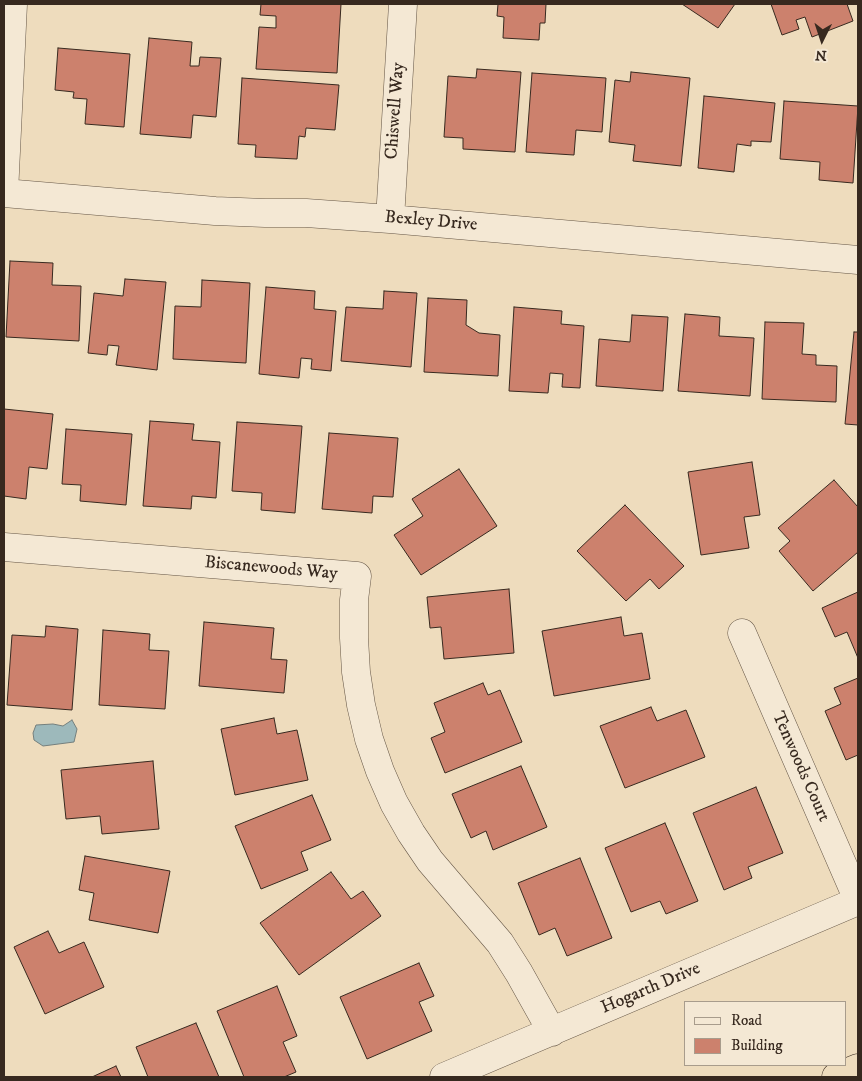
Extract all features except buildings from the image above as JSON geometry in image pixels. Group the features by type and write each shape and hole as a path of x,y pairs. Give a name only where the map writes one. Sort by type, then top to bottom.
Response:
{"highway":[{"path":"836,1077 858,1068"}],"street":[{"path":"4,193 13,4"},
{"name":"Chiswell Way","path":"390,219 403,4"},
{"name":"Bexley Drive","path":"4,193 215,211 306,213 390,219 858,260"},
{"name":"Biscanewoods Way","path":"4,547 357,576 354,600 356,672 360,705 380,771 394,803 411,833 430,861 452,888 478,914 500,943 552,1032"},
{"name":"Tenwoods Court","path":"742,633 858,901"},
{"name":"Hogarth Drive","path":"444,1077 858,901"}],"water":[{"path":"72,720 77,729 74,742 43,746 34,740 33,733 36,725 53,724 63,726"}]}
